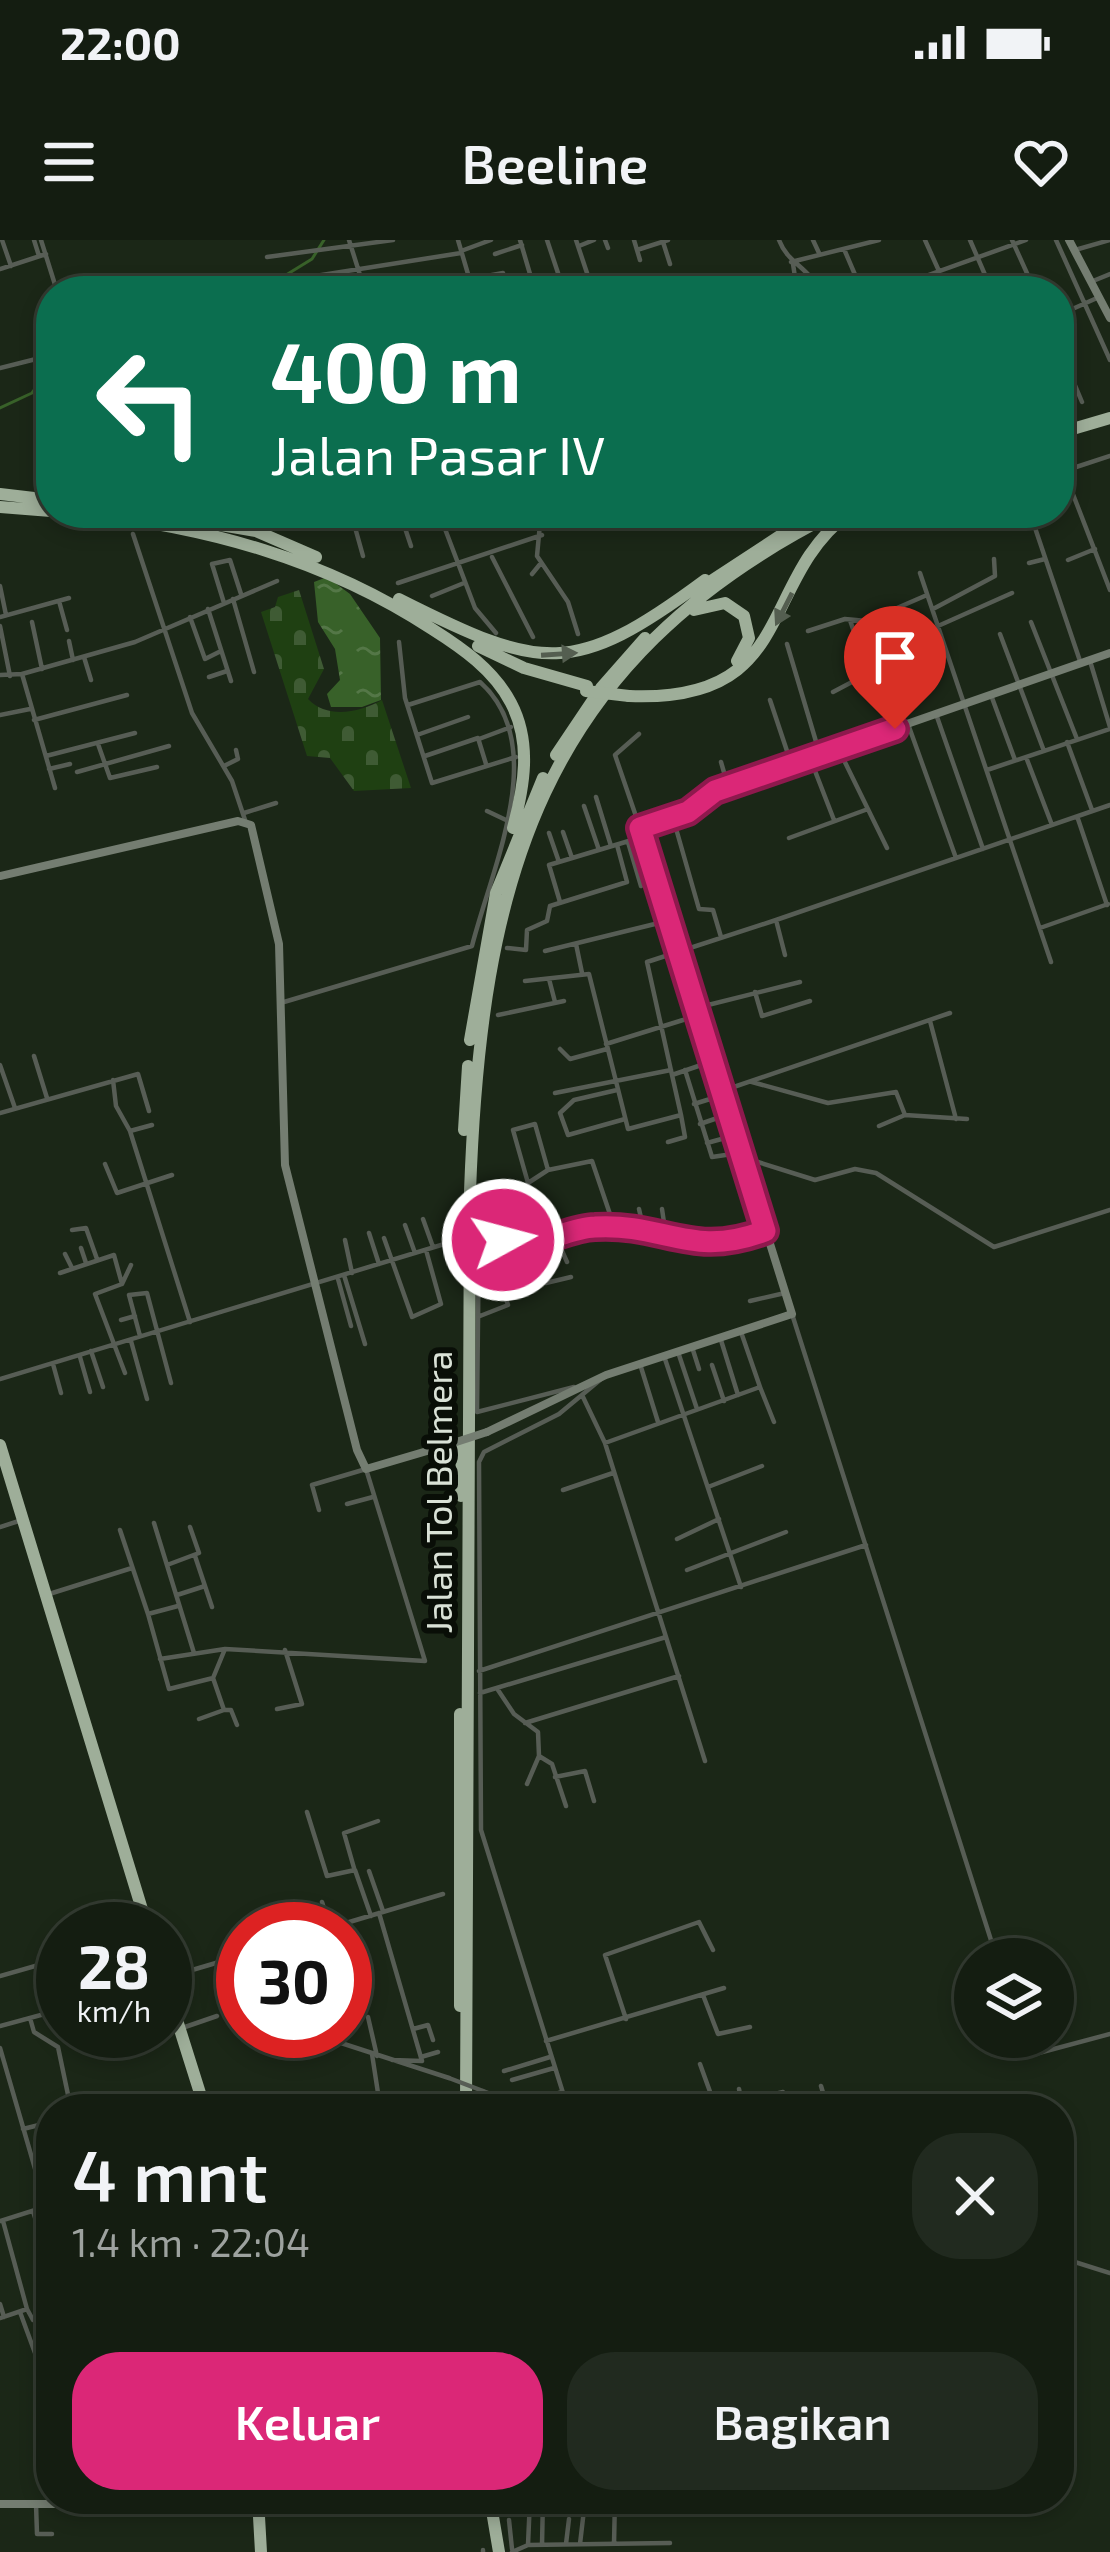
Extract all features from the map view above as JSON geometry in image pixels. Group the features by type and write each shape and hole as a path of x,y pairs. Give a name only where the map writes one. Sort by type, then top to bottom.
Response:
{"highway":[{"path":"1074,424 1110,413"},
{"path":"0,500 36,501"},
{"path":"0,500 36,511"},
{"path":"195,528 301,559 524,654 595,649 623,637 726,568"},
{"path":"236,528 256,531 317,557 499,657 586,689 629,694 693,690 741,665 778,622 818,544 834,528"},
{"name":"Jalan Tol Belmera","path":"463,2094 466,1089 472,1018 496,893 530,806 581,715 653,629 726,568 793,528"},
{"name":"Jalan Tol Belmera","path":"463,2094 470,1192 480,1021 502,904 527,832 587,722 654,641 741,568 809,528"},
{"path":"378,591 472,657 501,686 518,717 524,776 496,893"},
{"path":"629,694 674,691 720,674 744,654 750,632 738,610 715,602 695,610 654,641"},
{"path":"0,1445 138,1902"},
{"path":"0,1467 9,1485"},
{"path":"20,1521 138,1902"},
{"path":"186,2058 197,2094"},
{"path":"188,2058 198,2094"},
{"path":"262,2514 264,2552"},
{"path":"489,2514 497,2551"}],"street":[{"path":"2,240 11,266"},
{"path":"38,240 51,276"},
{"path":"268,257 393,240"},
{"path":"458,240 469,276"},
{"path":"330,276 461,252 491,240"},
{"path":"547,240 559,276"},
{"path":"588,276 578,243 594,240"},
{"path":"634,240 640,260"},
{"path":"779,240 795,276"},
{"path":"813,240 818,253"},
{"path":"792,263 879,240"},
{"path":"925,240 941,276"},
{"path":"970,240 985,276"},
{"path":"929,276 1026,240"},
{"path":"1056,240 1073,276"},
{"path":"1069,240 1110,318"},
{"path":"1074,251 1110,240"},
{"path":"637,250 665,241 670,264"},
{"path":"1013,242 1028,276"},
{"path":"495,254 521,243 530,276"},
{"path":"350,244 361,276"},
{"path":"845,246 856,276"},
{"path":"0,269 43,255"},
{"path":"792,263 812,276"},
{"path":"496,276 503,273"},
{"path":"1089,282 1110,274"},
{"path":"1074,279 1110,360"},
{"path":"1074,309 1097,298"},
{"path":"0,368 36,359"},
{"path":"1074,383 1082,402"},
{"path":"1074,468 1110,456"},
{"path":"1074,496 1110,590"},
{"path":"356,528 363,556"},
{"path":"405,528 411,546"},
{"path":"444,528 480,618 490,620 496,633"},
{"path":"532,574 539,560 542,528"},
{"path":"987,770 1110,728 1035,528"},
{"path":"133,534 194,720 224,766 254,829 276,916 284,1002 285,1166 312,1285 425,1661 225,1649 160,1659"},
{"path":"398,584 542,535"},
{"path":"1068,560 1095,549"},
{"path":"491,555 532,637"},
{"path":"933,609 995,576 994,559"},
{"path":"1029,563 1045,559"},
{"path":"224,603 212,564 230,560 241,595"},
{"path":"530,561 539,560"},
{"path":"539,560 568,602 578,634"},
{"path":"920,573 1051,962"},
{"path":"0,675 41,669 163,631 278,581"},
{"path":"433,596 464,583"},
{"path":"0,586 3,616 69,598"},
{"path":"938,626 1012,593"},
{"path":"808,632 850,618 866,621 927,595"},
{"path":"233,599 254,672"},
{"path":"59,601 67,630"},
{"path":"208,609 231,681"},
{"path":"190,617 205,659 220,652"},
{"path":"850,618 869,677"},
{"path":"32,622 41,669"},
{"path":"1031,622 1077,739"},
{"path":"0,626 10,676"},
{"path":"833,692 869,677 941,634"},
{"path":"1000,634 1043,751"},
{"path":"69,641 74,660"},
{"path":"399,642 404,690 432,783 516,757"},
{"path":"787,644 835,822"},
{"path":"560,902 548,868 559,862 628,842 728,786 1110,653"},
{"path":"85,657 91,680"},
{"path":"209,677 227,671"},
{"path":"22,674 55,788"},
{"path":"284,1002 472,946 506,820 516,757 511,728 499,702 478,681 408,705"},
{"path":"393,693 404,690"},
{"path":"34,720 127,694"},
{"path":"991,695 1015,760"},
{"path":"770,700 791,766"},
{"path":"0,715 32,709"},
{"path":"936,714 982,849"},
{"path":"417,735 468,717"},
{"path":"908,724 956,858"},
{"path":"424,756 511,728"},
{"path":"46,756 135,733"},
{"path":"639,734 615,755 990,1938"},
{"path":"479,739 487,765"},
{"path":"1067,742 1092,812"},
{"path":"98,744 110,778 157,767"},
{"path":"76,772 169,746"},
{"path":"838,748 887,848"},
{"path":"224,766 238,759 236,750"},
{"path":"1026,757 1052,825"},
{"path":"721,762 728,786"},
{"path":"49,769 70,764"},
{"path":"507,948 524,952 527,930 547,921 550,906 628,879 596,797"},
{"path":"0,876 245,817 276,803"},
{"path":"668,1142 685,1137 646,962 1110,805"},
{"path":"584,806 599,850"},
{"path":"789,838 868,809"},
{"path":"487,811 506,820"},
{"path":"1040,928 1108,904 1077,817"},
{"path":"673,818 698,909 713,910 722,938"},
{"path":"563,832 572,858"},
{"path":"550,833 559,862"},
{"path":"628,842 641,886"},
{"path":"622,884 625,894"},
{"path":"776,920 785,955"},
{"path":"545,951 669,921"},
{"path":"576,944 582,973"},
{"path":"525,981 589,974 629,1130 681,1115"},
{"path":"549,979 555,1003"},
{"path":"696,1008 800,982"},
{"path":"754,992 762,1016 810,1001"},
{"path":"498,1015 564,1001"},
{"path":"694,1104 950,1013"},
{"path":"560,1048 570,1059 683,1020"},
{"path":"930,1021 956,1119"},
{"path":"34,1056 47,1097"},
{"path":"555,1093 713,1061"},
{"path":"0,1065 15,1108"},
{"path":"685,1070 715,1159 742,1155 815,1180 855,1169 876,1173 994,1247 1110,1210"},
{"path":"0,1113 139,1075 149,1111"},
{"path":"112,1080 116,1106 130,1131 190,1322"},
{"path":"750,1082 828,1102 896,1092 905,1115"},
{"path":"617,1090 574,1100 560,1113 568,1135 625,1119"},
{"path":"700,1124 729,1114"},
{"path":"879,1126 905,1115 967,1119"},
{"path":"548,1170 535,1124 513,1130 528,1183 548,1170 592,1161 614,1226"},
{"path":"130,1131 152,1125"},
{"path":"706,1143 736,1135"},
{"path":"105,1164 116,1192 172,1175"},
{"path":"640,1209 644,1231"},
{"path":"662,1210 665,1236"},
{"path":"385,1238 412,1317 441,1306 423,1219"},
{"path":"405,1225 415,1253"},
{"path":"581,1392 477,1412 478,1233 515,1246 614,1226 717,1246 765,1231"},
{"path":"72,1230 86,1228 97,1259"},
{"path":"369,1232 379,1264"},
{"path":"480,1316 508,1305 485,1234"},
{"path":"555,1235 567,1262"},
{"path":"345,1240 352,1273"},
{"path":"0,1379 451,1242"},
{"path":"532,1243 546,1283 571,1277"},
{"path":"515,1246 530,1291"},
{"path":"81,1248 86,1263"},
{"path":"65,1254 71,1268"},
{"path":"60,1273 114,1255 122,1285"},
{"path":"125,1373 95,1294 122,1285 131,1265"},
{"path":"341,1276 351,1326"},
{"path":"341,1276 365,1344"},
{"path":"140,1336 129,1294 159,1290"},
{"path":"147,1293 170,1382"},
{"path":"750,1301 785,1293"},
{"path":"556,2094 562,2092 482,1838 479,1459 606,1375 792,1314"},
{"path":"121,1320 135,1316"},
{"path":"741,1330 774,1423"},
{"path":"720,1337 738,1396"},
{"path":"130,1339 147,1399"},
{"path":"692,1347 699,1369"},
{"path":"91,1351 103,1387"},
{"path":"678,1352 698,1411"},
{"path":"79,1355 90,1392"},
{"path":"664,1357 741,1587"},
{"path":"52,1363 61,1393"},
{"path":"640,1364 658,1424"},
{"path":"712,1365 724,1401"},
{"path":"605,1443 760,1387"},
{"path":"319,1510 312,1485 487,1432 581,1392"},
{"path":"581,1392 605,1443 705,1761"},
{"path":"708,1487 762,1466"},
{"path":"563,1490 613,1473"},
{"path":"347,1504 374,1497"},
{"path":"677,1539 719,1519"},
{"path":"0,1527 20,1521"},
{"path":"154,1523 194,1653"},
{"path":"167,1564 199,1552 190,1527"},
{"path":"120,1530 169,1689 214,1678"},
{"path":"687,1570 786,1532"},
{"path":"479,1671 866,1545"},
{"path":"195,1556 212,1606"},
{"path":"45,1596 132,1568"},
{"path":"177,1595 205,1586"},
{"path":"148,1614 179,1605"},
{"path":"480,1693 666,1637"},
{"path":"224,1710 214,1678 225,1649"},
{"path":"278,1709 302,1702 285,1650"},
{"path":"525,1723 679,1676"},
{"path":"498,1690 538,1732 538,1756 527,1784"},
{"path":"199,1719 231,1709 237,1725"},
{"path":"538,1756 550,1761 566,1806"},
{"path":"555,1777 585,1772 595,1801"},
{"path":"307,1811 327,1876 355,1870"},
{"path":"378,1821 344,1833 355,1870 378,1914"},
{"path":"369,1871 421,2057 421,2062 392,2060"},
{"path":"372,1916 443,1894"},
{"path":"626,2019 604,1955 695,1922 703,1924 713,1950"},
{"path":"0,1976 36,1966"},
{"path":"546,2041 724,1988"},
{"path":"703,1995 718,2034 750,2027"},
{"path":"0,2026 36,2016"},
{"path":"30,2018 34,2032 58,2047 68,2094"},
{"path":"413,2029 428,2025 433,2040"},
{"path":"1074,2044 1110,2034"},
{"path":"372,2039 378,2093"},
{"path":"0,2048 36,2171"},
{"path":"421,2057 438,2052"},
{"path":"372,2054 491,2094"},
{"path":"504,2071 550,2057"},
{"path":"700,2064 711,2094"},
{"path":"512,2080 554,2068"},
{"path":"821,2086 823,2094"},
{"path":"772,2094 784,2092"},
{"path":"23,2128 36,2125"},
{"path":"36,2210 1,2221 36,2353"},
{"path":"33,2211 36,2221"},
{"path":"1074,2261 1110,2272"},
{"path":"0,2304 2,2317 24,2311"},
{"path":"24,2311 36,2319"},
{"path":"0,2504 36,2504"},
{"path":"37,2514 38,2534 52,2534"},
{"path":"528,2545 529,2514"},
{"path":"542,2545 543,2514"},
{"path":"580,2544 583,2514"},
{"path":"614,2544 615,2514"},
{"path":"566,2544 569,2519"},
{"path":"497,2551 509,2520"},
{"path":"497,2551 528,2545 670,2543"}],"green space":[{"path":"299,590 324,669 308,699 334,712 382,700 411,788 354,791 330,758 307,756 261,612 275,607 278,597"}],"water":[{"path":"327,577 350,594 380,638 381,700 362,707 331,707 327,694 340,680 335,649 318,622 314,582"}],"waterway":[{"path":"284,276 312,259 324,240"},
{"path":"0,408 36,388"}],"route":[{"path":"503,1240 524,1245 584,1228 614,1226 717,1246 765,1231 640,828 688,812 715,791 895,729"}]}
